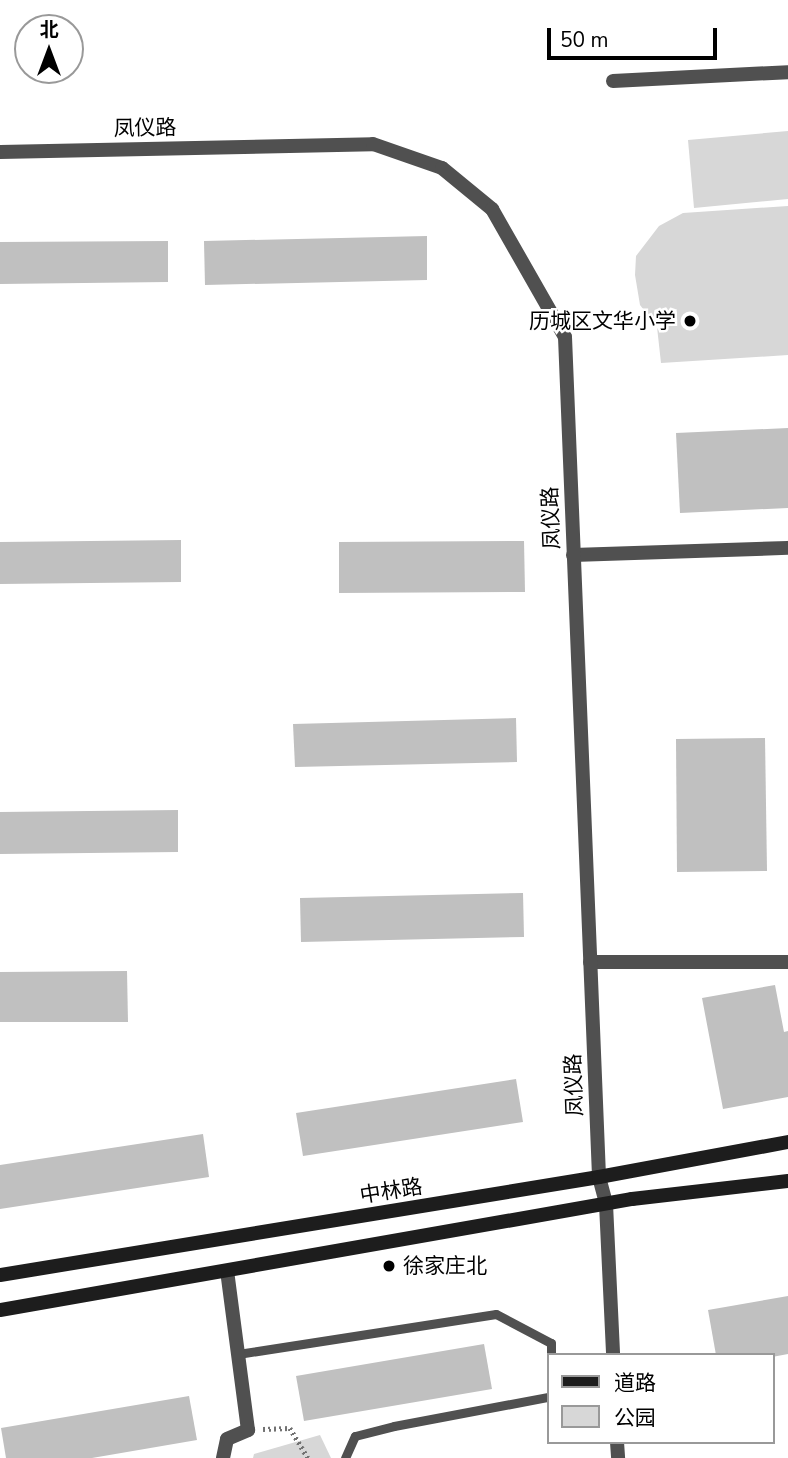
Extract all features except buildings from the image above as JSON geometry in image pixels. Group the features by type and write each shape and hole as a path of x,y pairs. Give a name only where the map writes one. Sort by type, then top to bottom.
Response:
{"main road":[{"name":"中林路","path":"0,1275 599,1177 788,1142"},
{"path":"0,1310 606,1205 788,1181"}],"street":[{"path":"613,81 788,72"},
{"name":"凤仪路","path":"0,152 373,144 442,168 492,209 565,337 599,1177 606,1205 613,1353"},
{"path":"573,555 788,548"},
{"path":"590,962 788,962"},
{"path":"223,1458 228,1439 248,1430 228,1270"}],"lane":[{"path":"238,1354 496,1314 551,1343 551,1353"},
{"path":"345,1458 355,1436 546,1397"}],"path":[{"path":"248,1430 290,1428 308,1458"}],"green space":[{"path":"788,131 788,199 694,208 688,140"},
{"path":"788,206 788,355 661,363 657,327 640,305 635,275 636,256 659,226 683,213"},
{"path":"320,1435 331,1458 253,1458 254,1454"}],"place":[{"name":"历城区文华小学","path":"690,321"},
{"name":"徐家庄北","path":"389,1266"}]}
